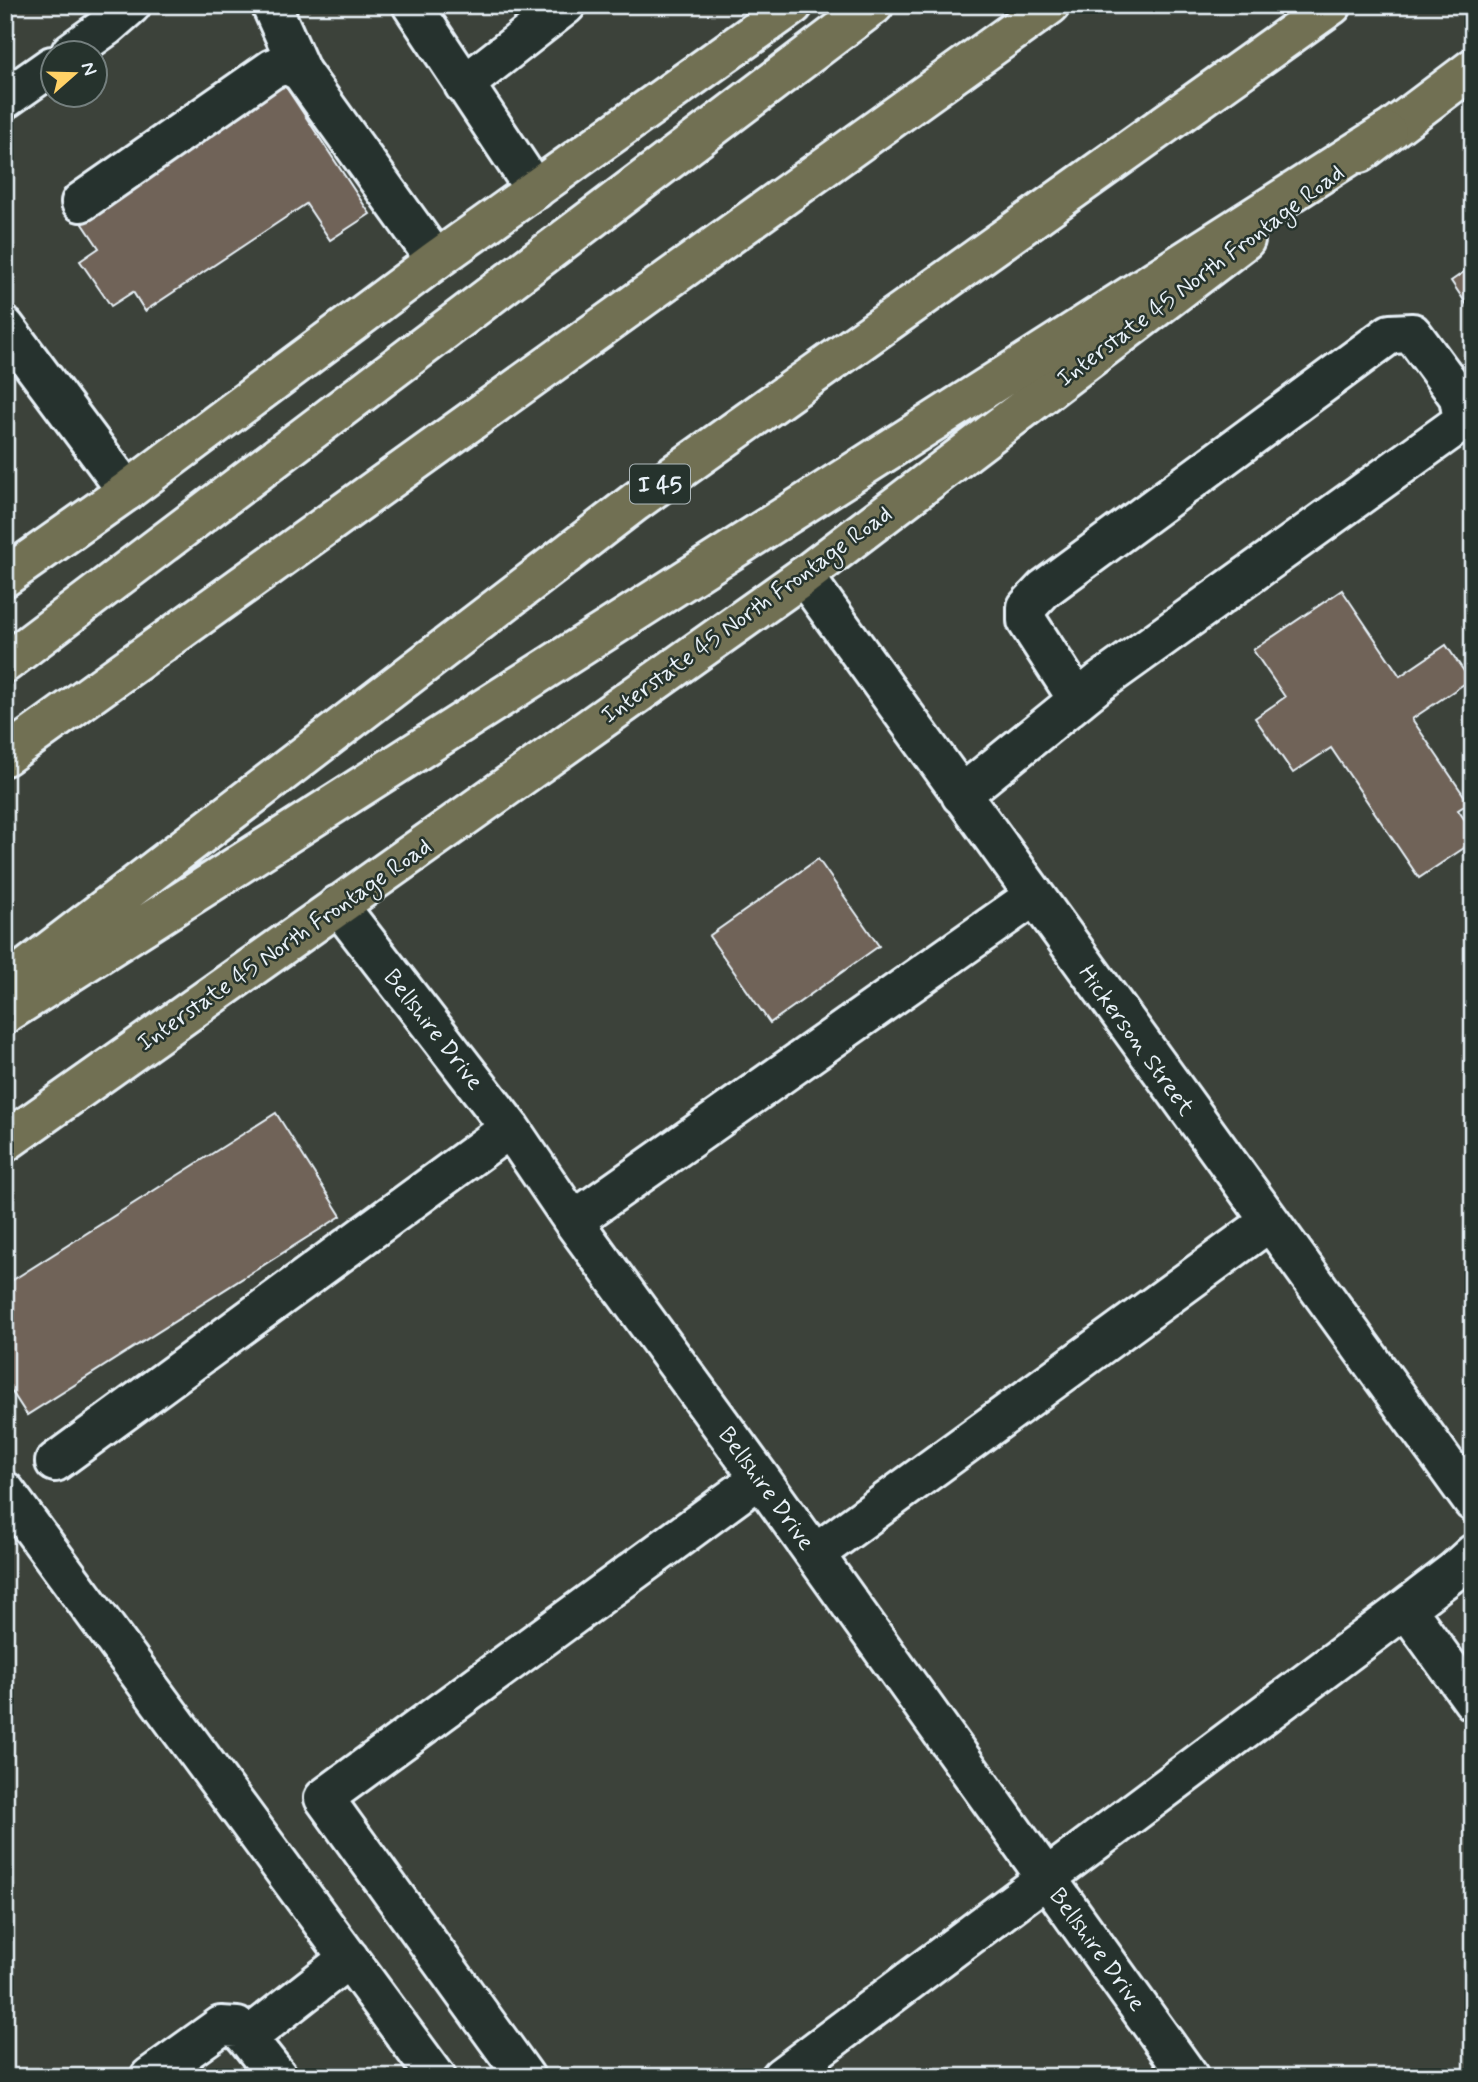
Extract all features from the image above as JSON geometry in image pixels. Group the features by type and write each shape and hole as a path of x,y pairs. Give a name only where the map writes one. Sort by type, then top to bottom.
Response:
{"main road":[{"path":"5,577 127,491 436,260 793,5"},
{"path":"5,663 874,5"},
{"path":"5,756 1050,5"},
{"name":"I 45","path":"5,985 635,502 1332,5"},
{"name":"Interstate 45 North Frontage Road","path":"5,1142 804,576 1473,68"},
{"path":"5,1014 1387,132"}],"street":[{"path":"90,38 131,5"},
{"path":"271,5 301,72 436,260"},
{"path":"412,5 535,190"},
{"path":"464,85 566,5"},
{"path":"81,202 272,69 286,64 301,72"},
{"path":"5,99 38,76"},
{"path":"5,327 127,491"},
{"path":"961,795 1078,700 1100,682 1463,421 1459,397 1412,333 1390,334 1044,589 1027,607 1027,621 1078,700"},
{"name":"Hickerson Street","path":"804,576 1473,1502"},
{"path":"573,1221 1034,896"},
{"name":"Bellshire Drive","path":"338,905 510,1129 573,1221 1189,2077"},
{"path":"55,1462 510,1129"},
{"path":"815,1554 1269,1222"},
{"path":"525,2077 324,1798 760,1478"},
{"path":"5,1491 436,2077"},
{"path":"781,2077 1453,1573 1473,1554"},
{"path":"1406,1608 1473,1701"},
{"path":"247,2038 348,1958"},
{"path":"150,2077 221,2026 237,2027 278,2077"}],"building":[{"path":"5,5 21,5 5,16"},
{"path":"284,84 370,214 330,240 306,204 145,311 133,292 111,306 80,261 99,248 81,221"},
{"path":"1473,266 1473,314 1451,281"},
{"path":"1342,590 1400,676 1446,645 1470,680 1412,719 1469,803 1458,810 1473,832 1473,842 1419,878 1331,748 1293,773 1255,718 1285,697 1253,650"},
{"path":"818,859 879,946 770,1023 709,936"},
{"path":"276,1113 341,1216 27,1415 5,1381 5,1285"}]}
